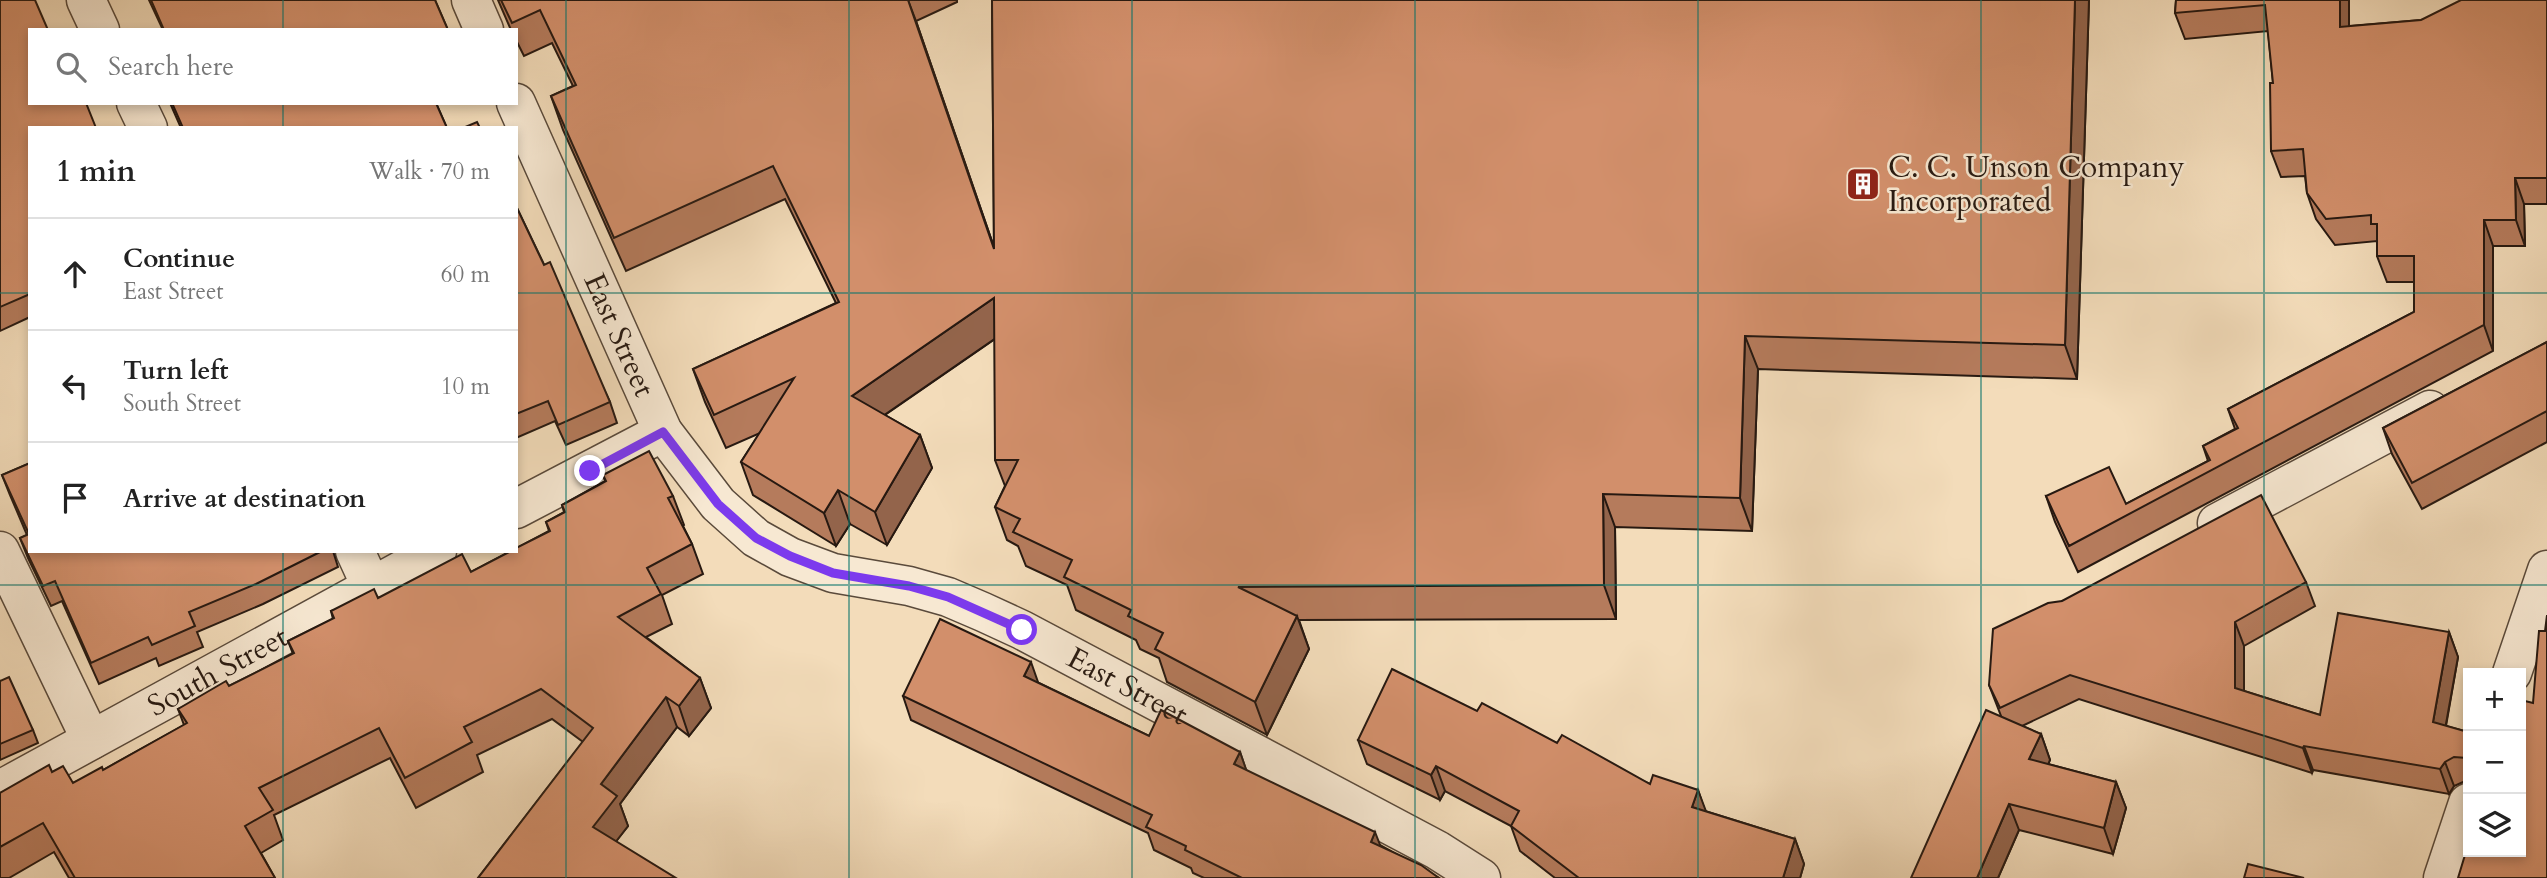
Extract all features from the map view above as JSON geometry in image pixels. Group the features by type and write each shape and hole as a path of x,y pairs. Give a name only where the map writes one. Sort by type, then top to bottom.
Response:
{"street":[{"path":"86,0 99,28"},
{"path":"471,0 483,28"},
{"path":"137,105 147,126"},
{"name":"East Street","path":"517,105 663,432 718,504 756,538 833,573 909,586 948,597 1012,625 1437,850 1480,878"},
{"path":"2182,541 2462,392"},
{"path":"518,508 663,432"},
{"path":"0,551 91,740"},
{"path":"356,553 372,586"},
{"name":"South Street","path":"0,790 433,553"},
{"path":"2514,668 2547,570"},
{"path":"2443,878 2463,818"}],"building":[{"path":"0,0 35,0 47,28 28,28 28,105 87,105 95,126 28,126 28,295 0,307"},
{"path":"151,0 435,0 447,28 163,28"},
{"path":"501,0 908,0 994,249 992,0 2075,0 2065,345 1745,336 1740,498 1603,494 1604,585 1238,587 1297,616 1255,702 1155,649 1163,633 1128,616 1131,610 1064,577 1072,560 1013,532 1020,519 995,507 1018,460 995,460 994,298 852,396 920,435 875,512 838,490 824,513 741,462 794,378 714,415 693,369 839,302 773,166 614,238 551,96 576,85 540,10 512,23"},
{"path":"2176,0 2340,0 2340,27 2421,20 2461,0 2547,0 2547,178 2515,178 2516,220 2484,220 2484,325 2069,546 2046,496 2109,467 2126,504 2210,460 2203,446 2238,428 2228,409 2414,312 2414,256 2377,256 2377,224 2371,224 2371,215 2326,219 2307,193 2303,149 2271,151 2270,83 2273,83 2265,5 2175,13"},
{"path":"173,105 437,105 446,126 182,126"},
{"path":"518,210 544,265 550,262 610,402 558,425 548,401 518,413"},
{"path":"2547,342 2547,411 2412,483 2383,428"},
{"path":"649,451 673,496 668,498 692,544 647,568 661,594 618,617 700,678 679,706 666,697 601,784 617,796 593,827 676,878 478,878 593,728 541,689 464,727 472,742 405,778 379,728 259,788 273,810 245,826 275,878 75,878 43,823 0,847 0,793 49,765 52,772 63,766 73,783 102,767 103,770 187,723 178,709 226,681 229,686 294,653 288,641 334,618 331,611 374,589 378,598 462,554 471,572 507,553 518,553 518,547 550,531 546,522 565,512 562,505 606,481 603,475"},
{"path":"28,464 28,532 2,475"},
{"path":"2261,495 2306,582 2235,622 2235,688 2320,715 2338,613 2449,632 2433,722 2463,731 2463,758 2454,757 2440,769 2304,746 2303,748 2070,675 2000,708 1989,685 1993,629 2048,603 2062,601"},
{"path":"28,534 28,553 318,553 256,584 189,612 195,626 152,645 148,637 91,663 55,581 43,586 20,538"},
{"path":"2547,615 2547,878 2458,878 2464,857 2526,857 2526,701 2533,703 2539,631 2545,631"},
{"path":"940,619 1031,662 1024,676 1149,736 1161,710 1240,752 1234,764 1375,832 1371,842 1421,865 1439,878 1242,878 1185,850 1186,846 1146,827 1152,815 903,696"},
{"path":"1392,669 1477,711 1482,703 1557,743 1562,735 1650,784 1653,775 1698,790 1692,807 1795,839 1783,878 1579,878 1511,826 1519,811 1436,766 1431,775 1358,740"},
{"path":"9,677 33,730 0,744 0,681"},
{"path":"1986,710 2041,734 2029,759 2116,782 2104,828 2009,804 1977,878 1911,878"},
{"path":"2248,864 2304,878 2244,878"}],"place":[{"name":"C. C. Unson Company Incorporated","path":"1863,184"}],"route":[{"path":"590,471 663,432 718,504 756,538 790,556 833,573 909,586 948,597 1022,630"}]}
